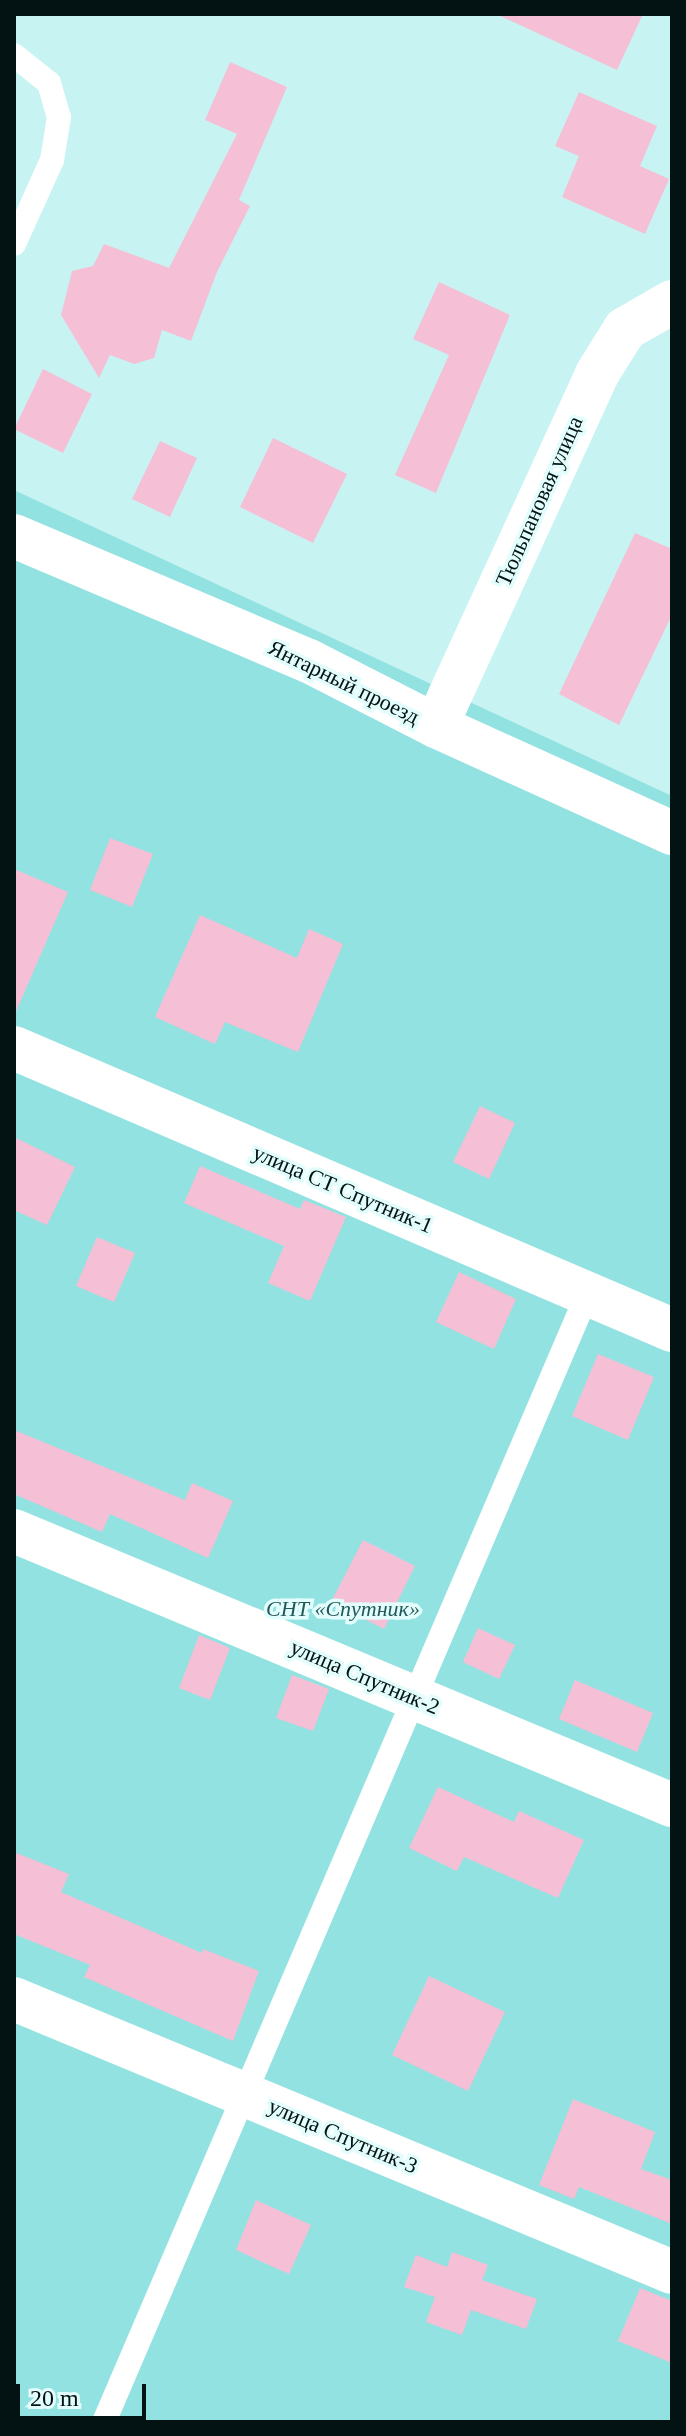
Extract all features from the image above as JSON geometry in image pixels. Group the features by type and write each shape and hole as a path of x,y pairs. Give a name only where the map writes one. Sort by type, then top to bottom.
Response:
{"street":[{"name":"Тюльпановая улица","path":"436,726 597,374 625,329 672,302"},
{"name":"Янтарный проезд","path":"14,536 309,661 436,726 672,833"},
{"name":"улица СТ Спутник-1","path":"14,1048 672,1330"},
{"name":"улица Спутник-2","path":"14,1531 672,1805"},
{"name":"улица Спутник-3","path":"14,1999 672,2272"}],"lane":[{"path":"14,55 49,83 59,117 52,160 14,244"},
{"path":"104,2422 418,1699 588,1293"}],"green space":[{"name":"СНТ «Спутник»","path":"14,490 672,796 672,2422 14,2422"}],"building":[{"path":"496,14 643,14 617,70"},
{"path":"230,62 287,87 239,200 250,206 217,272 191,341 162,330 154,358 134,364 110,355 99,378 61,315 72,271 93,266 104,244 169,268 237,134 205,120"},
{"path":"579,92 657,126 640,166 669,179 645,234 562,197 579,156 555,146"},
{"path":"439,282 510,315 436,493 395,475 449,355 413,339"},
{"path":"43,369 92,394 63,453 14,429"},
{"path":"273,438 347,474 313,543 240,507"},
{"path":"160,441 197,458 170,517 132,499"},
{"path":"635,533 672,549 672,615 619,725 559,694"},
{"path":"110,838 153,854 132,907 90,890"},
{"path":"14,869 68,892 14,1016"},
{"path":"200,915 297,958 309,929 343,944 298,1052 225,1022 215,1044 155,1017"},
{"path":"480,1106 515,1123 489,1179 453,1162"},
{"path":"14,1137 75,1167 47,1225 14,1210"},
{"path":"200,1166 300,1209 304,1200 346,1217 310,1301 268,1283 284,1246 184,1203"},
{"path":"97,1237 135,1253 114,1302 76,1286"},
{"path":"459,1272 516,1299 494,1349 436,1322"},
{"path":"598,1354 654,1377 628,1440 572,1416"},
{"path":"14,1430 185,1500 192,1483 233,1501 208,1558 110,1514 102,1532 14,1494"},
{"path":"363,1540 415,1566 384,1629 331,1602"},
{"path":"478,1628 515,1645 499,1679 463,1662"},
{"path":"199,1635 230,1648 210,1700 179,1688"},
{"path":"292,1675 329,1689 313,1731 276,1718"},
{"path":"575,1680 653,1713 637,1752 559,1719"},
{"path":"438,1787 514,1822 519,1811 584,1840 558,1898 464,1857 457,1871 409,1848"},
{"path":"14,1852 69,1874 61,1892 202,1953 203,1949 259,1971 233,2041 84,1977 90,1965 14,1934"},
{"path":"429,1976 505,2012 468,2091 392,2055"},
{"path":"573,2099 655,2132 641,2169 672,2180 672,2224 579,2187 574,2199 539,2185"},
{"path":"256,2200 311,2225 289,2274 236,2250"},
{"path":"452,2252 488,2265 482,2280 537,2299 526,2329 471,2310 462,2335 426,2322 435,2297 404,2287 416,2255 447,2267"},
{"path":"640,2288 672,2301 672,2363 618,2341"}]}
